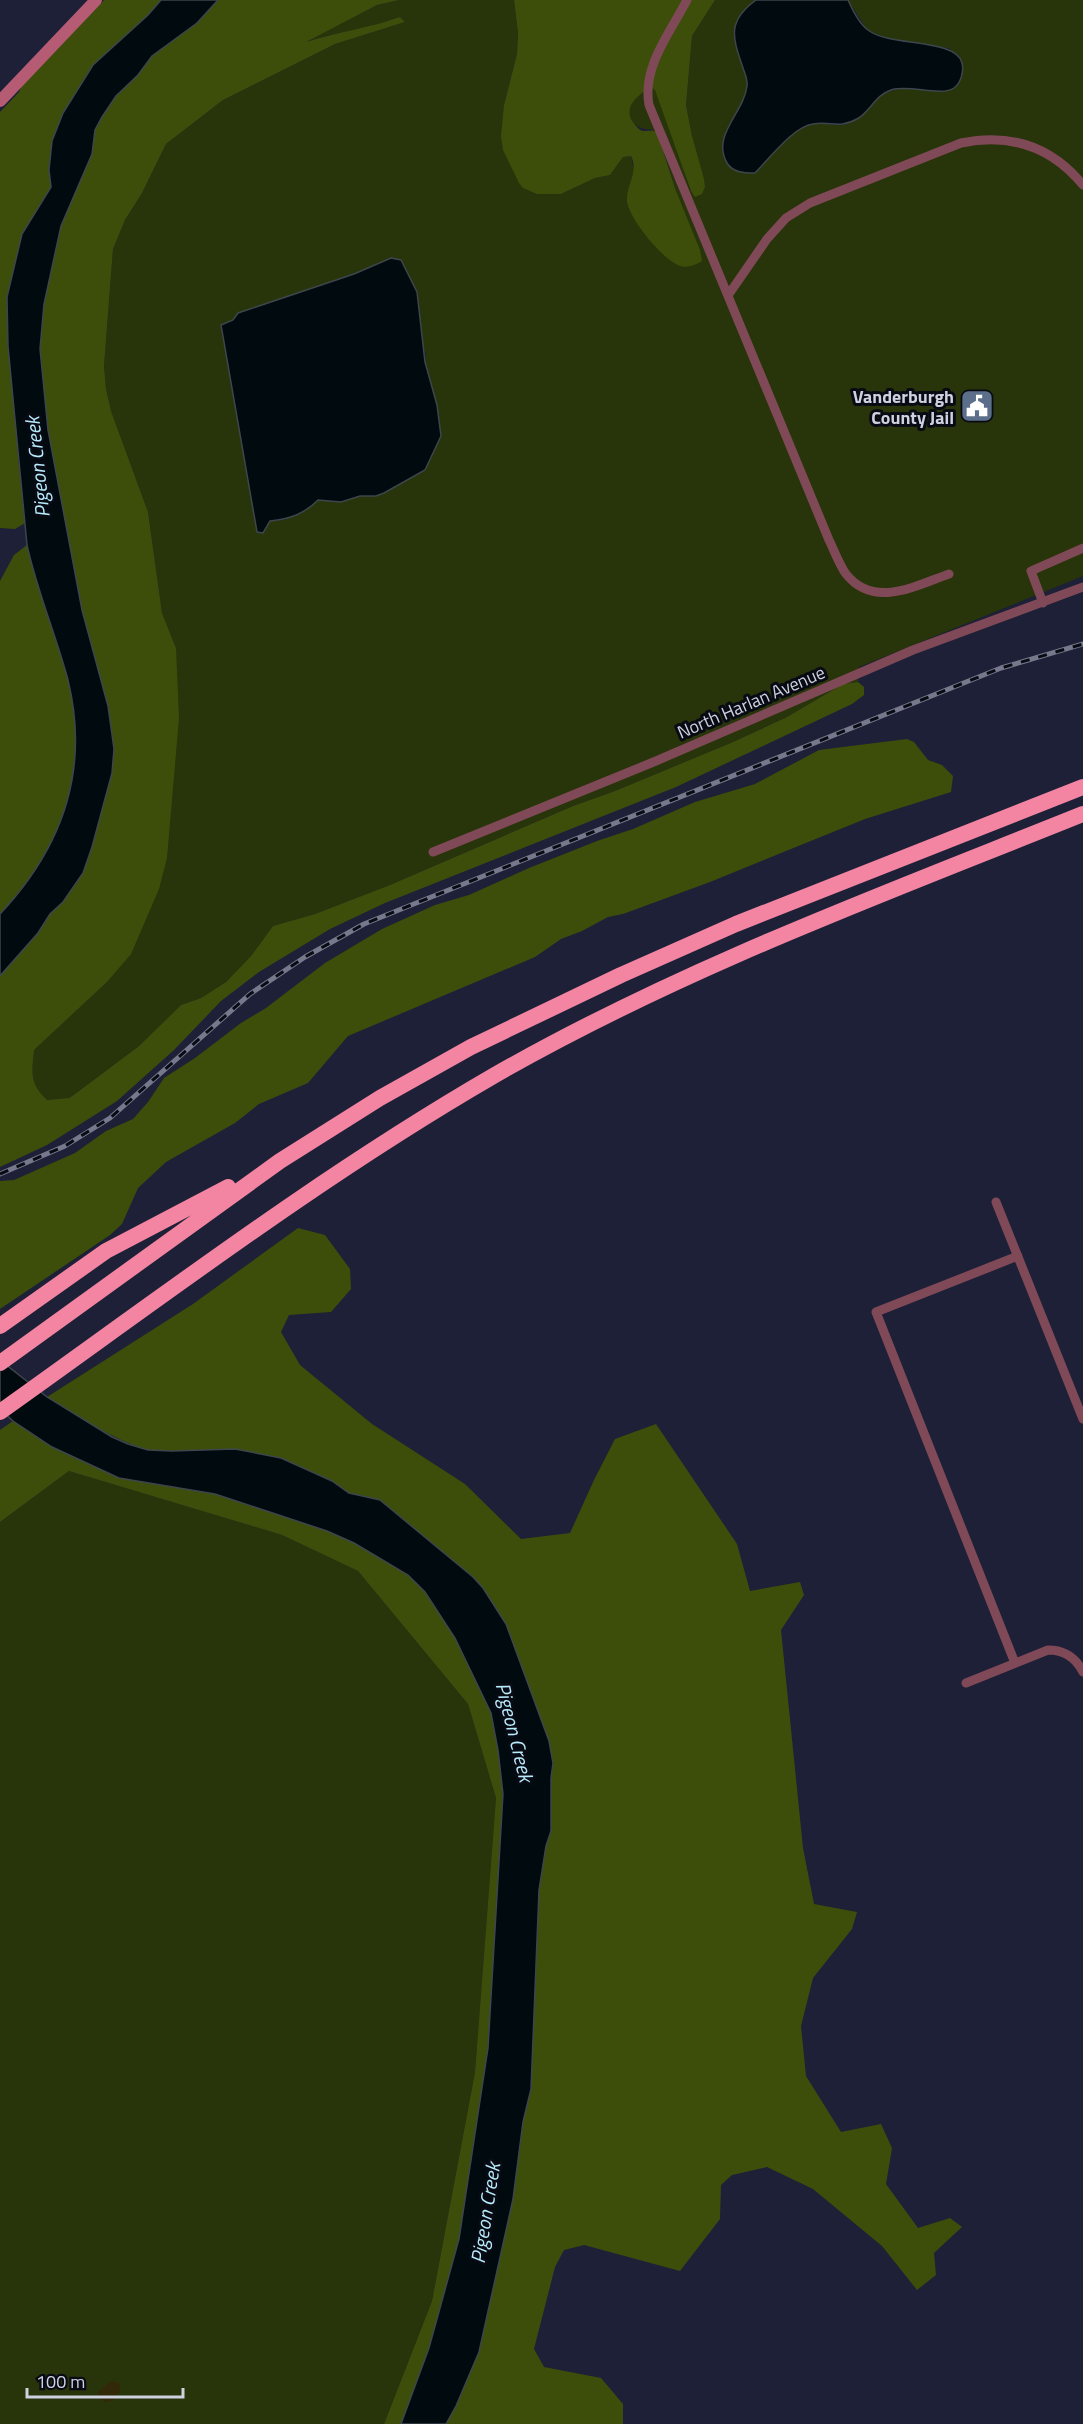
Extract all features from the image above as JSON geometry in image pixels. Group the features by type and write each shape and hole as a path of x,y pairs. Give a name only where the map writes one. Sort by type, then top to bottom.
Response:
{"highway":[{"path":"0,1364 280,1161 361,1109 471,1047 621,975 736,924 1083,787"},
{"path":"0,1413 324,1180 497,1074 628,1005 740,953 1083,814"},
{"path":"4,1323 106,1251 280,1161"}],"street":[{"path":"0,101 96,0"},
{"path":"687,0 649,71 647,91 650,105 844,572 859,587 896,593 949,574"},
{"path":"729,294 767,239 786,218 810,203 961,143 984,138 1013,141 1040,150 1071,169 1083,185"},
{"path":"1043,603 1031,571 1083,548"},
{"name":"North Harlan Avenue","path":"433,852 656,761 913,650 1083,587"},
{"path":"996,1202 1083,1419"},
{"path":"1015,1663 876,1312 1018,1256"},
{"path":"966,1683 1044,1651 1058,1651 1072,1658 1083,1672"}],"green space":[{"path":"104,0 161,0 148,15 93,65 63,113 52,141 49,170 51,187 22,234 7,298 25,523 15,529 0,528 0,112 19,92 25,78 48,59"},
{"path":"218,0 399,0 377,5 306,42 400,17 405,22 335,44 223,100 166,144 142,193 125,220 113,249 104,366 106,389 111,411 148,512 162,613 176,648 179,718 167,858 159,889 131,954 107,982 34,1050 33,1077 41,1094 47,1100 69,1098 139,1046 181,1005 201,998 226,982 251,956 273,926 315,914 390,885 573,806 733,742 787,717 843,684 858,682 864,687 864,695 852,704 676,787 385,903 330,929 259,972 221,1001 174,1050 117,1101 47,1145 0,1167 0,976 38,933 50,914 63,902 83,873 112,773 108,706 82,610 48,430 40,349 44,304 61,226 92,154 95,130 102,117 116,96 138,75 152,56 197,23"},
{"path":"399,0 514,0 518,33 517,54 504,105 561,194 595,178 610,175 623,157 631,156 634,170 627,199 676,191 660,139 650,129 637,126 628,115 631,103 650,85 656,90 691,191 692,136 686,105 692,36 715,0 756,0 747,7 743,68 748,83 745,97 725,132 755,173 787,139 802,128 815,123 838,125 852,122 874,100 889,92 906,88 941,91 963,66 959,56 948,48 893,41 867,30 848,0 1083,0 1083,576 859,667 858,682 843,684 787,717 733,742 573,806 390,885 315,914 273,926 251,956 226,982 201,998 181,1005 139,1046 69,1098 47,1100 34,1083 34,1050 107,982 176,648 162,613 148,512 111,411 106,389 104,366 113,249 125,220 142,193 166,144 223,100 335,44 405,22 400,17 302,43 377,5","holes":["365,270 426,353 425,362 437,405 376,496 360,496 341,502 318,500 285,520 270,521 221,326 233,320 239,313"]},
{"path":"514,0 715,0 692,36 686,105 704,179 705,187 702,194 695,197 691,191 655,90 650,86 637,97 629,110 632,121 640,129 657,132 702,261 686,267 680,266 656,248 640,228 627,201 634,168 631,156 623,157 610,175 595,178 561,194 537,194 523,188 519,183 503,150 501,136 504,105 517,54 518,33"},
{"path":"27,545 68,680 74,713 75,745 66,806 55,835 22,889 0,914 0,581 14,555"},
{"path":"907,739 914,742 928,760 942,765 953,776 951,792 865,819 710,882 623,914 608,917 561,939 535,957 348,1036 308,1083 259,1104 235,1123 166,1162 138,1188 122,1224 110,1235 0,1309 0,1181 14,1180 75,1153 106,1131 133,1119 164,1078 266,1008 325,963 382,929 435,905 469,895 529,868 633,829 695,802 755,784 819,750"},
{"path":"298,1228 325,1235 350,1269 351,1289 331,1312 289,1315 281,1332 300,1365 372,1424 465,1484 521,1539 570,1533 615,1439 656,1424 737,1544 750,1591 800,1582 804,1595 781,1630 803,1848 814,1904 857,1912 852,1929 813,1978 801,2026 806,2076 841,2132 881,2124 892,2148 886,2184 918,2228 950,2218 962,2227 934,2253 936,2275 917,2290 882,2246 813,2189 767,2167 732,2175 721,2185 720,2219 680,2271 584,2245 564,2250 555,2267 534,2349 544,2367 601,2378 623,2404 623,2424 446,2424 479,2352 513,2199 523,2122 531,2089 539,1890 546,1846 551,1831 553,1763 490,1600 473,1577 380,1500 349,1493 332,1481 281,1458 148,1450 108,1434 47,1397 193,1304"},
{"path":"13,1421 52,1447 119,1478 215,1494 327,1531 354,1543 408,1575 425,1592 455,1638 491,1713 503,1794 488,2048 459,2239 429,2348 401,2424 384,2424 432,2301 475,2072 496,1798 468,1704 358,1571 282,1535 69,1471 0,1522 0,1430"},
{"path":"69,1471 282,1535 358,1571 468,1704 496,1798 475,2072 432,2301 384,2424 0,2424 0,1522"}],"sand":[{"path":"111,2381 119,2383 119,2394 105,2402 98,2396 98,2392"}],"water":[{"name":"Pigeon Creek","path":"161,0 218,0 197,23 152,56 138,75 116,96 95,130 92,154 61,226 44,304 40,349 48,430 82,610 108,706 114,749 112,773 83,873 63,902 50,914 38,933 0,976 0,914 22,889 55,835 66,806 75,745 74,713 68,680 27,545 8,346 7,297 22,234 51,187 49,170 52,141 63,113 93,65 148,15"},
{"path":"756,0 848,0 856,16 868,30 891,39 935,46 957,55 963,66 960,80 954,88 948,90 907,88 885,92 857,119 840,124 825,123 806,126 782,144 755,173 736,171 727,163 723,153 726,133 745,96 747,86 734,31 740,16"},
{"path":"391,258 401,260 417,292 425,362 437,405 441,436 425,470 376,496 360,496 341,502 318,500 296,515 270,521 263,533 257,532 221,325 233,320 238,313 354,274"},
{"name":"Pigeon Creek","path":"0,1360 47,1397 112,1437 128,1444 148,1450 235,1449 281,1458 332,1481 349,1493 380,1500 473,1577 483,1588 506,1624 549,1741 553,1763 551,1831 546,1846 539,1890 531,2089 523,2122 513,2199 479,2352 446,2424 401,2424 429,2348 459,2239 488,2048 503,1794 491,1713 455,1638 425,1592 408,1575 354,1543 327,1531 215,1494 119,1478 52,1447 13,1421 0,1409"}],"railway":[{"path":"0,1174 65,1146 110,1118 250,994 305,957 364,924 1001,668 1083,644"}],"place":[{"name":"Vanderburgh County Jail","path":"977,406"}]}
